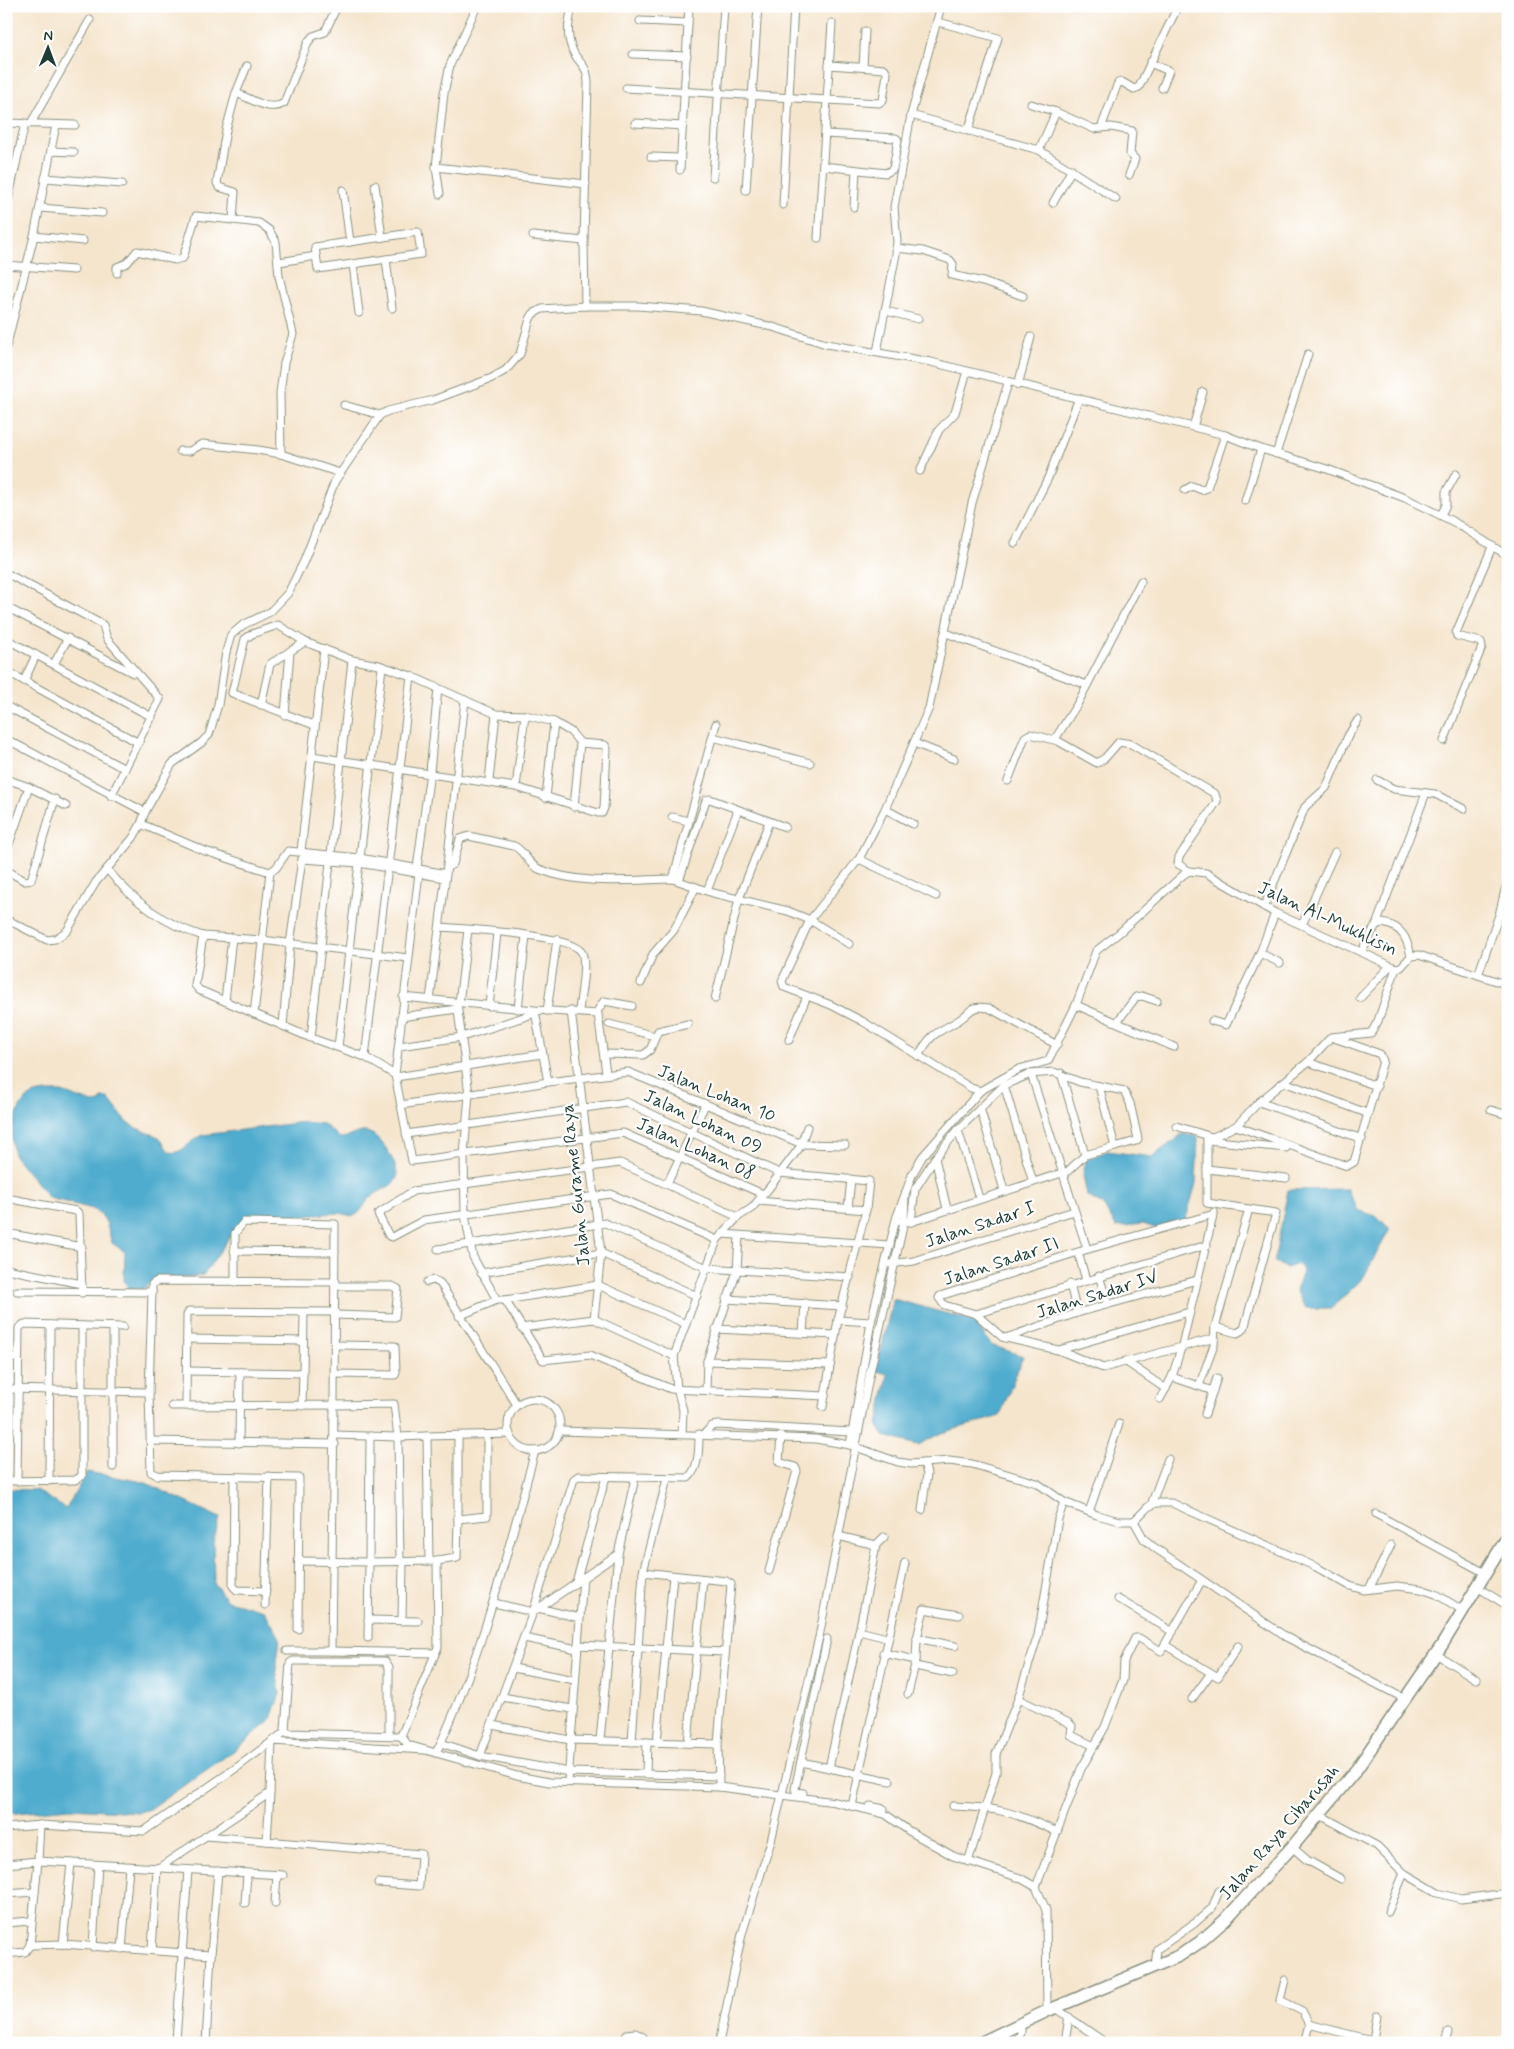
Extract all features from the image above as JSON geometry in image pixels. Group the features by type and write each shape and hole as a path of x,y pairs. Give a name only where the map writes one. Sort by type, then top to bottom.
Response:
{"main road":[{"name":"Jalan Raya Cibarusah","path":"985,2042 1021,2023 1155,1968 1186,1952 1204,1939 1234,1911 1320,1816 1356,1770 1436,1654 1508,1536"}],"street":[{"path":"236,93 264,105 275,107 284,103 308,42 312,36 327,30 337,6"},
{"path":"440,194 436,167 444,93 450,65 477,6"},
{"path":"561,6 573,8 568,20 569,41 575,55 588,72 584,241 585,306"},
{"path":"680,170 689,6"},
{"path":"713,177 724,6"},
{"path":"746,190 758,6"},
{"path":"783,205 794,6"},
{"path":"877,352 896,248 894,207 911,115 941,6"},
{"path":"1101,128 1118,83 1122,82 1137,89 1178,6"},
{"path":"6,210 28,123 90,20"},
{"path":"640,21 688,23"},
{"path":"938,22 998,38 968,131"},
{"path":"818,238 832,23"},
{"path":"862,67 864,31"},
{"path":"633,54 687,56"},
{"path":"1150,63 1169,71 1162,88"},
{"path":"626,88 882,101 886,70 829,65"},
{"path":"233,220 235,192 219,187 217,183 226,130 236,93 248,66"},
{"path":"1030,104 1056,112 1094,129 1111,127 1132,131 1130,154 1135,159 1129,175"},
{"path":"1039,150 1056,112"},
{"path":"911,115 1039,150 1072,169 1116,199"},
{"path":"6,123 76,125"},
{"path":"635,124 683,126"},
{"path":"6,348 34,236 56,125"},
{"path":"823,166 891,172 898,148 898,139 825,134"},
{"path":"51,151 74,152"},
{"path":"651,157 680,158"},
{"path":"436,167 586,184"},
{"path":"1053,203 1072,169"},
{"path":"854,207 856,170"},
{"path":"45,178 122,184"},
{"path":"375,185 382,237"},
{"path":"343,190 350,242"},
{"path":"40,208 102,213"},
{"path":"117,273 117,267 127,263 137,251 175,260 183,258 196,216 259,223 270,230 275,238 283,295 293,331 284,363 280,393 281,454"},
{"path":"418,232 422,254 318,269 315,247 350,242 418,232"},
{"path":"34,236 83,241"},
{"path":"533,236 584,241"},
{"path":"896,248 923,251 950,260 953,264 952,275 983,282 1023,296"},
{"path":"279,262 316,256"},
{"path":"386,259 392,308"},
{"path":"353,264 359,313"},
{"path":"6,265 74,270"},
{"path":"6,920 47,940 58,938 67,931 96,882 134,838 142,824 144,812 172,764 201,743 208,735 218,705 229,640 238,628 276,608 292,586 340,472 380,415 388,411 433,400 492,378 516,360 523,346 530,319 537,311 555,307 585,306 647,307 701,311 773,327 826,344 877,352 967,371 1018,385 1193,426 1225,435 1261,450 1327,469 1441,515 1492,547 1507,552"},
{"path":"886,311 918,320"},
{"path":"1018,385 1031,337"},
{"path":"1276,454 1308,354"},
{"path":"920,471 939,430 955,413 967,371"},
{"path":"980,1091 971,1088 862,1021 831,1005 784,987 782,981 810,920 859,859 885,809 932,698 946,633 957,566 972,503 1008,382"},
{"path":"1193,426 1203,392"},
{"path":"1015,543 1048,478 1079,398"},
{"path":"344,406 380,415"},
{"path":"1185,490 1192,486 1206,489 1225,435"},
{"path":"180,451 190,451 202,444 281,454 340,472"},
{"path":"1245,501 1261,450"},
{"path":"1441,515 1446,505 1446,492 1456,474"},
{"path":"1444,740 1482,647 1481,642 1457,636 1456,633 1492,547"},
{"path":"6,573 103,625 107,639 160,699 140,743 111,796"},
{"path":"1055,740 1087,685 1141,581"},
{"path":"6,606 138,676"},
{"path":"252,634 259,618"},
{"path":"312,756 458,776 516,787 598,814 602,813 604,808 607,746 580,742 570,732 554,722 525,715 496,714 411,676 352,660 305,642 278,625 252,634 243,642 231,690 234,695 314,725"},
{"path":"946,633 1087,685"},
{"path":"54,664 68,638"},
{"path":"6,640 152,717"},
{"path":"261,706 270,664 305,642"},
{"path":"301,850 324,649"},
{"path":"285,715 290,651"},
{"path":"24,681 36,655"},
{"path":"310,1038 352,660"},
{"path":"338,1047 382,667"},
{"path":"6,672 140,743"},
{"path":"366,1057 388,865 402,768 411,676"},
{"path":"406,1134 395,1076 438,688"},
{"path":"430,1000 466,700"},
{"path":"6,706 124,770"},
{"path":"489,782 496,714"},
{"path":"516,787 525,715"},
{"path":"1264,907 1305,807 1326,788 1348,736 1358,720"},
{"path":"546,798 554,722"},
{"path":"676,880 688,821 716,724"},
{"path":"853,1446 852,1432 890,1264 890,1245 896,1219 922,1157 980,1091 1019,1068 1045,1063 1052,1057 1076,1005 1096,951 1189,871 1179,864 1178,860 1217,801 1216,794 1131,744 1119,742 1101,762 1097,763 1055,740 1035,734 1027,735 1008,781"},
{"path":"712,737 810,763"},
{"path":"6,739 144,812"},
{"path":"574,807 580,742"},
{"path":"914,743 954,759"},
{"path":"6,779 55,799 66,806"},
{"path":"1377,780 1394,789 1434,794 1464,809"},
{"path":"6,853 28,787"},
{"path":"1361,952 1376,925 1426,793"},
{"path":"6,870 25,881 31,880 55,799"},
{"path":"676,880 704,802 710,799 785,827"},
{"path":"885,809 913,824"},
{"path":"707,891 738,810"},
{"path":"672,817 688,821"},
{"path":"715,999 739,899 769,822"},
{"path":"142,824 205,852 270,872"},
{"path":"446,873 453,864 460,839 467,836 519,848 529,863 538,868 581,878 609,881 676,880 707,891 788,911 810,920 849,944"},
{"path":"254,1014 270,872 276,868 288,851 301,850 331,857 446,873"},
{"path":"1302,925 1336,852"},
{"path":"283,1026 290,944 301,860 331,857"},
{"path":"859,859 936,896"},
{"path":"107,868 124,890 138,902 186,930 203,936 262,940 408,958"},
{"name":"Jalan Al-Mukhlisin","path":"1189,871 1206,873 1275,913 1393,967 1401,967 1412,956 1419,955 1508,985"},
{"path":"1478,975 1508,878"},
{"path":"641,983 653,954 674,930 696,887"},
{"path":"1212,1021 1226,1025 1260,953 1275,913"},
{"path":"1376,925 1387,924 1402,931 1406,936 1412,956"},
{"path":"440,927 557,939 577,947 582,955 579,1011"},
{"path":"468,930 458,1005 469,1094 463,1185 465,1215 469,1244 481,1273 497,1300"},
{"path":"488,1006 497,933"},
{"path":"203,936 195,985 199,990 310,1038 366,1057 395,1076 542,1054"},
{"path":"518,1009 526,936"},
{"path":"225,1002 232,937"},
{"path":"547,1011 557,939"},
{"path":"1260,953 1280,963"},
{"path":"1360,998 1393,967"},
{"path":"1209,1138 1236,1126 1260,1102 1308,1062 1331,1037 1371,1033 1378,1021 1393,967"},
{"path":"789,1040 807,996"},
{"path":"403,997 458,1005 488,1006 535,1012"},
{"path":"1117,1022 1136,997 1147,997 1157,1001"},
{"path":"606,1073 597,1014 604,1002 632,1006"},
{"path":"401,1016 458,1005"},
{"path":"1076,1005 1174,1047"},
{"path":"918,1056 934,1033 960,1019 973,1007 979,1006 989,1008 1057,1045"},
{"name":"Jalan Gurame Raya","path":"571,1011 601,1254 594,1319"},
{"path":"398,1046 462,1037 535,1012 579,1011 585,1014 597,1014"},
{"path":"535,1012 548,1082"},
{"path":"609,1024 655,1036"},
{"path":"604,1054 643,1055 650,1050 659,1030 688,1024"},
{"path":"1236,1126 1347,1166 1354,1162 1383,1061 1380,1054 1331,1037"},
{"path":"1308,1062 1377,1086"},
{"path":"719,2043 742,1934 764,1866 819,1637 866,1371 871,1322 890,1264 907,1222 915,1189 935,1158 958,1130 1004,1085 1031,1074 1046,1071 1061,1073 1080,1082 1120,1089 1126,1093 1138,1136 1136,1141 1085,1155 1073,1168 1034,1182 907,1222 896,1219"},
{"name":"Jalan Lohan 10","path":"401,1105 606,1073 630,1072 802,1144 845,1145"},
{"path":"1061,1073 1085,1155"},
{"path":"1031,1074 1087,1249"},
{"path":"1284,1082 1369,1114"},
{"path":"1004,1085 1034,1182"},
{"path":"1099,1086 1115,1147"},
{"name":"Jalan Lohan 09","path":"406,1134 626,1102 779,1173 851,1179"},
{"path":"1260,1102 1362,1139"},
{"path":"668,1184 705,1105"},
{"path":"980,1108 1004,1190"},
{"path":"1491,1110 1508,1115"},
{"path":"1176,1126 1209,1138 1296,1149"},
{"path":"682,1434 683,1410 676,1389 674,1356 719,1237 738,1217 758,1201 802,1144 806,1127"},
{"path":"958,1130 979,1198"},
{"name":"Jalan Lohan 08","path":"406,1134 410,1159 414,1162 587,1136 625,1133 679,1159 763,1194"},
{"path":"1160,1400 1172,1377 1182,1346 1188,1312 1214,1214 1208,1204 1207,1169 1209,1138"},
{"path":"935,1158 947,1208"},
{"path":"738,1217 620,1163 412,1191 378,1214 389,1236 392,1237 418,1221 595,1195 616,1195 719,1237 739,1236 890,1245"},
{"path":"1207,1169 1286,1178"},
{"path":"823,1407 838,1320 866,1210 870,1182 851,1179 848,1208"},
{"path":"905,1195 907,1222"},
{"path":"6,1198 76,1211 81,1220 82,1292"},
{"path":"758,1201 866,1210"},
{"path":"1208,1204 1276,1213 1244,1329 1237,1333 1215,1328"},
{"path":"1200,1386 1215,1338 1215,1328 1249,1209"},
{"name":"Jalan Sadar I","path":"890,1264 914,1261 1074,1210"},
{"name":"Jalan Sadar II","path":"1214,1214 1087,1249 939,1297 940,1302 944,1306 976,1314 1000,1336 1058,1350 1102,1368 1215,1338"},
{"path":"235,1282 235,1234 239,1226 244,1222 332,1223 336,1225 332,1652"},
{"path":"438,1249 598,1224 612,1224 707,1268 850,1277"},
{"path":"6,1233 82,1246"},
{"path":"706,1390 707,1361 726,1299 737,1271 739,1236"},
{"path":"976,1314 1070,1284 1207,1245"},
{"path":"234,1251 335,1252"},
{"path":"1078,1252 1086,1280"},
{"path":"481,1273 601,1254 697,1296"},
{"path":"6,1269 82,1284"},
{"path":"1099,1276 1108,1304"},
{"path":"427,1282 433,1280 440,1283 459,1316 517,1405"},
{"name":"Jalan Sadar IV","path":"1006,1338 1077,1313 1197,1280"},
{"path":"186,1406 186,1315 190,1310 395,1316 398,1289 392,1286 336,1284 157,1281 152,1284 149,1392 150,1470 154,1475 298,1477 300,1480 298,1629"},
{"path":"1070,1284 1077,1313"},
{"path":"459,1316 497,1300 598,1285 686,1324"},
{"path":"17,1291 152,1292"},
{"path":"726,1299 842,1306"},
{"path":"505,1300 543,1360 590,1355 664,1388 825,1396"},
{"path":"803,1334 805,1303"},
{"path":"1058,1350 1188,1312"},
{"path":"302,1406 304,1313"},
{"path":"521,1328 594,1319 674,1356"},
{"path":"838,1320 871,1322"},
{"path":"17,1481 20,1326 24,1324 123,1327"},
{"path":"50,1325 50,1481"},
{"path":"6,1481 75,1480 82,1474 82,1326"},
{"path":"113,1327 113,1467"},
{"path":"716,1329 835,1336"},
{"path":"187,1339 303,1341"},
{"path":"335,1374 395,1375 396,1373 395,1346 336,1345"},
{"path":"6,1358 18,1358"},
{"path":"707,1361 830,1365"},
{"path":"1125,1362 1166,1389"},
{"path":"186,1371 303,1373"},
{"path":"239,1443 240,1372"},
{"path":"1172,1377 1212,1391"},
{"path":"1205,1414 1217,1378"},
{"path":"6,1389 149,1392"},
{"path":"534,1399 544,1401 557,1413 560,1431 551,1445 535,1451 520,1446 510,1434 508,1424 511,1414 517,1405 534,1399"},
{"path":"172,1406 240,1407 394,1404 396,1407 398,1436 402,1621"},
{"path":"1089,1512 1119,1424"},
{"path":"480,1756 536,1610 572,1480 578,1476 683,1480 691,1476 702,1434 712,1426 852,1432"},
{"path":"560,1431 782,1436 816,1439 853,1446 898,1462 924,1463 949,1461 972,1464 1037,1483 1064,1502 1089,1512 1120,1520 1134,1520 1151,1505 1168,1459"},
{"path":"335,1435 458,1436 510,1434"},
{"path":"458,1519 487,1516 487,1435"},
{"path":"368,1638 370,1436"},
{"path":"428,1436 429,1560"},
{"path":"299,1561 369,1562 429,1560 437,1562 455,1560 458,1557 458,1436"},
{"path":"769,1571 797,1471 795,1467 779,1462 782,1436"},
{"path":"150,1441 335,1444"},
{"path":"436,1753 494,1603 535,1451"},
{"path":"922,1510 927,1474 924,1463"},
{"path":"266,1605 269,1476"},
{"path":"234,1477 233,1586 237,1590 266,1591"},
{"path":"576,1582 606,1477"},
{"path":"600,1740 618,1554 636,1478"},
{"path":"632,1742 643,1572 667,1479"},
{"path":"968,1862 997,1764 996,1754 1018,1699 1038,1636 1058,1519 1064,1502"},
{"path":"1151,1505 1167,1502 1178,1505 1316,1567 1350,1586 1369,1590 1397,1586 1421,1589 1436,1594 1462,1610"},
{"path":"1376,1514 1486,1572"},
{"path":"1134,1520 1144,1538 1286,1637 1405,1699"},
{"path":"838,1536 876,1545"},
{"path":"830,1768 876,1545 884,1536"},
{"path":"1369,1590 1391,1545"},
{"path":"536,1610 618,1554"},
{"path":"401,1736 438,1644 437,1562"},
{"path":"852,1804 883,1653 905,1563"},
{"path":"643,1572 726,1581 731,1584 718,1744 719,1787"},
{"path":"657,1742 673,1576"},
{"path":"568,1782 583,1577"},
{"path":"688,1743 703,1579"},
{"path":"1036,1887 1081,1769 1105,1727 1124,1680 1124,1661 1133,1640 1139,1638 1161,1651 1202,1580"},
{"path":"1477,1587 1508,1606"},
{"path":"1118,1599 1173,1632"},
{"path":"494,1603 580,1618"},
{"path":"908,1694 916,1663 917,1638 925,1608 959,1615"},
{"path":"368,1620 418,1621"},
{"path":"859,1632 887,1638"},
{"path":"524,1638 578,1647 608,1646 724,1652"},
{"path":"917,1638 956,1646"},
{"path":"828,1639 796,1792 852,1804 885,1814 909,1831 953,1856 1020,1878 1036,1887 1046,1910 1051,2010 1069,2017 1106,2043"},
{"path":"1165,1644 1211,1673 1220,1676 1238,1646"},
{"path":"287,1651 435,1653"},
{"path":"883,1653 953,1674"},
{"path":"1436,1654 1476,1679"},
{"path":"6,1828 40,1825 144,1831 286,1731 291,1662 385,1661 389,1667 389,1735"},
{"path":"513,1668 575,1680"},
{"path":"1192,1699 1211,1673"},
{"path":"502,1697 572,1709"},
{"path":"1018,1699 1064,1720 1072,1726 1072,1735 1094,1746"},
{"path":"492,1725 570,1740 718,1744"},
{"path":"286,1731 288,1733 401,1736 408,1745 536,1780 719,1787 884,1809"},
{"path":"272,1742 426,1750"},
{"path":"267,1842 272,1742"},
{"path":"646,1774 647,1742"},
{"path":"441,1743 480,1756 568,1772 719,1776"},
{"path":"801,1762 890,1781"},
{"path":"157,1869 270,1793"},
{"path":"953,1806 985,1807 1014,1812 1057,1832"},
{"path":"1320,1816 1377,1846 1404,1873 1438,1893 1455,1899 1508,1893"},
{"path":"6,1954 25,1952 30,1945 30,1921 35,1892 40,1825"},
{"path":"206,1836 421,1854 418,1886 378,1883"},
{"path":"1292,1847 1307,1860 1340,1879"},
{"path":"6,1864 38,1861 280,1875 275,1904"},
{"path":"63,1944 71,1863"},
{"path":"93,1946 98,1865"},
{"path":"122,1949 129,1867"},
{"path":"152,1950 157,1869"},
{"path":"188,1870 176,2041 206,2042 218,1871"},
{"path":"245,1903 247,1873"},
{"path":"1388,1912 1404,1873"},
{"path":"1155,1968 1156,1950 1178,1936 1212,1908 1219,1891"},
{"path":"6,1894 35,1892"},
{"path":"6,1924 30,1921"},
{"path":"30,1945 63,1944 211,1955"},
{"path":"1285,1980 1280,2000 1302,2011 1310,2026 1384,2043"},
{"path":"1373,2040 1377,2016"},
{"path":"1065,2043 1069,2017"},
{"path":"1016,2043 1021,2034 1021,2023"},
{"path":"1304,2043 1306,2031 1310,2026"},
{"path":"621,2043 627,2034 632,2032 643,2037 645,2043"},
{"path":"1445,2043 1448,2032"}],"water":[{"path":"47,1092 62,1092 93,1103 100,1102 102,1098 108,1098 126,1121 134,1127 159,1137 169,1152 183,1149 203,1135 304,1122 323,1124 340,1138 366,1132 377,1138 387,1150 395,1165 397,1178 389,1186 372,1196 358,1214 353,1216 340,1213 296,1217 258,1215 248,1218 238,1227 203,1275 150,1283 143,1289 128,1288 124,1281 125,1252 112,1243 106,1222 101,1215 93,1209 49,1198 15,1157 12,1134 15,1117 23,1103 30,1096"},
{"path":"1183,1134 1198,1137 1196,1183 1185,1222 1158,1229 1143,1224 1116,1227 1104,1206 1087,1196 1083,1175 1086,1160 1107,1151 1152,1157"},
{"path":"1347,1189 1358,1210 1378,1217 1390,1229 1363,1278 1332,1308 1305,1308 1296,1290 1303,1272 1298,1264 1286,1268 1274,1262 1288,1190"},
{"path":"893,1299 974,1321 991,1345 1023,1356 1000,1416 942,1433 918,1445 884,1436 878,1426 888,1374 876,1371"},
{"path":"87,1472 144,1482 220,1518 213,1541 214,1583 227,1601 264,1610 280,1638 276,1669 280,1694 270,1721 235,1750 150,1809 139,1812 70,1808 6,1814 6,1489 36,1490 66,1509"}]}
